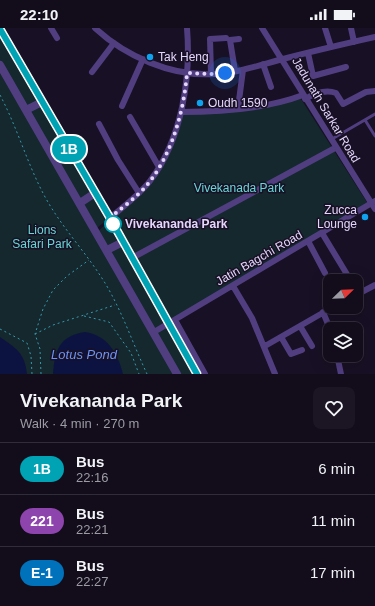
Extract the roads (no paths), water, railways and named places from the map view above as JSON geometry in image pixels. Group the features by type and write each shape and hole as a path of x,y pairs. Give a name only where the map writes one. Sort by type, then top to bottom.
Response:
{"street":[{"path":"51,28 57,38"},
{"path":"95,28 114,43 143,59 163,67 187,73 211,74 243,70 375,37"},
{"path":"110,218 139,194 159,167 181,112 187,73 187,28"},
{"name":"Jadunath Sarkar Road","path":"262,28 283,59 335,148 373,202 375,209"},
{"path":"326,28 331,47"},
{"path":"351,28 354,42"},
{"path":"0,29 132,258 205,374"},
{"path":"211,74 210,39 226,38"},
{"path":"235,71 230,40 239,39"},
{"path":"92,72 114,43"},
{"path":"308,53 314,76 346,67"},
{"path":"122,106 143,59"},
{"path":"263,64 271,87"},
{"path":"0,65 177,374"},
{"path":"238,108 243,70"},
{"path":"181,112 212,112 238,108 268,106 329,90 336,93 342,104 366,92 375,91"},
{"path":"26,110 42,102"},
{"path":"130,117 159,167"},
{"path":"99,124 118,160 139,194"},
{"path":"132,258 335,148"},
{"path":"80,203 95,194"},
{"name":"Jatin Bagchi Road","path":"154,332 308,242 373,202"},
{"path":"322,233 346,274"},
{"path":"107,250 123,242"},
{"path":"308,242 325,273"},
{"path":"363,290 375,285"},
{"path":"233,286 252,318 265,346 275,374"},
{"path":"265,346 323,313"},
{"path":"172,322 197,374"},
{"path":"300,326 312,346"},
{"path":"280,337 291,354 302,350"},
{"path":"338,362 341,374"}],"lane":[{"path":"330,140 374,115"},
{"path":"364,120 375,136"}],"water":[{"name":"Lotus Pond","path":"85,332 100,337 110,346 115,352 123,374 53,374 55,358 60,346 69,337"},
{"path":"0,337 11,344 22,356 27,374 0,374"}],"place":[{"name":"Tak Heng","path":"150,57"},
{"name":"Oudh 1590","path":"200,103"},
{"name":"Zucca Lounge","path":"365,217"},
{"name":"Vivekananda Park","path":"113,224"}],"park label":[{"name":"Vivekanada Park","path":"239,188"},
{"name":"Lions Safari Park","path":"42,237"}]}
